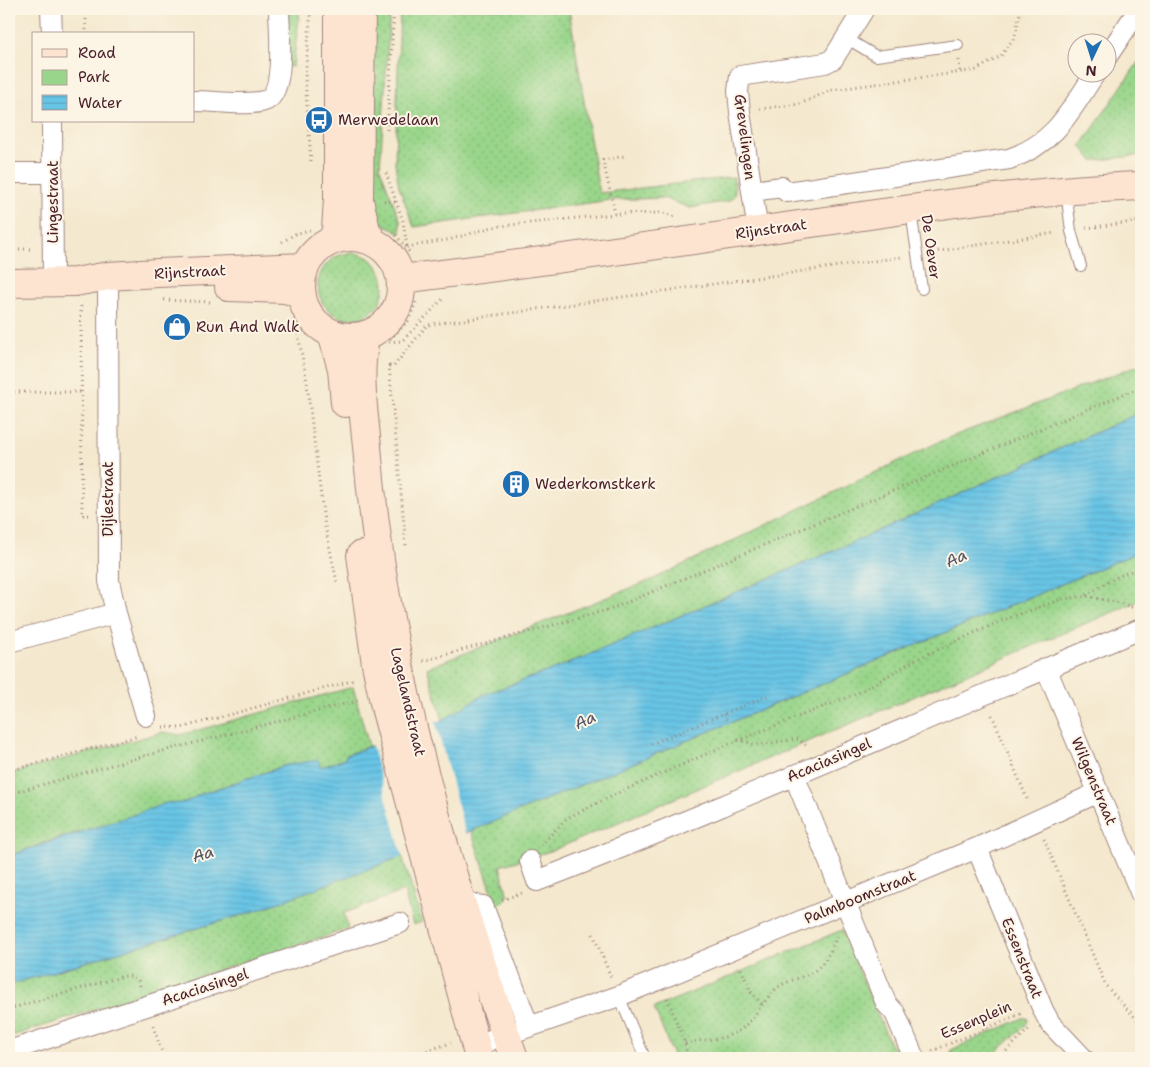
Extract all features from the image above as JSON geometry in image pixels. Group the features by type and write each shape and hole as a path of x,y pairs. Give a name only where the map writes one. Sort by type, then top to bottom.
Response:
{"main road":[{"path":"332,241 336,230 338,200 338,9"},
{"path":"361,9 359,200 366,230 372,241"},
{"name":"Rijnstraat","path":"401,279 972,200 1066,190 1141,186"},
{"path":"357,237 372,241 387,252 396,265 401,279 400,296 394,312 384,325 376,342 332,333 318,325 308,312 301,285 305,267 319,248 332,241 357,237"},
{"name":"Rijnstraat","path":"9,283 108,281 305,267"},
{"name":"Rijnstraat","path":"108,281 286,289 302,294"},
{"name":"Lagelandstraat","path":"332,333 342,369 353,499 388,671"},
{"name":"Lagelandstraat","path":"376,342 360,368 388,671 385,702 442,879 469,1048"},
{"name":"Lagelandstraat","path":"442,879 472,904 516,1040"}],"street":[{"path":"51,9 52,32"},
{"path":"195,101 256,102 266,100 272,94 280,72 279,9"},
{"name":"Grevelingen","path":"758,231 740,112 738,91 740,76 825,63 833,59 864,9"},
{"path":"1118,41 1139,9"},
{"path":"752,191 782,187 787,192 1009,159 1029,152 1046,140 1060,125 1089,82"},
{"name":"Lingestraat","path":"52,122 52,174 70,283"},
{"path":"9,173 52,174"},
{"name":"Dijlestraat","path":"108,281 108,581 116,613 151,723"},
{"path":"9,642 116,613"},
{"name":"Acaciasingel","path":"537,881 668,830 1141,629"},
{"name":"Wilgenstraat","path":"1046,668 1141,894"},
{"path":"794,775 886,1003 896,1013 918,1056"},
{"name":"Palmboomstraat","path":"469,1048 516,1040 977,848 1099,792"},
{"name":"Essenstraat","path":"977,848 1043,1010 1050,1022 1083,1058"},
{"path":"530,860 537,881"},
{"name":"Acaciasingel","path":"9,1051 400,923"}],"lane":[{"path":"846,38 876,56 958,45"},
{"path":"1066,190 1071,231 1081,266"},
{"name":"De Oever","path":"910,209 922,289"},
{"path":"619,996 645,1058"}],"path":[{"path":"86,9 86,32"},
{"path":"311,9 305,78 311,162"},
{"path":"387,132 394,9"},
{"path":"740,112 800,104 831,90 976,70 1001,56 1015,36 1021,9"},
{"path":"615,214 604,160 625,156"},
{"path":"384,170 403,221 407,247 452,239 492,227 615,214 665,212 683,221"},
{"path":"389,366 394,366 427,325 1141,221"},
{"path":"70,283 82,392 82,515 108,514"},
{"path":"376,342 402,340 442,300 450,297"},
{"path":"157,299 219,303"},
{"path":"287,317 296,321 302,349 324,521 339,590"},
{"path":"388,358 406,552"},
{"path":"151,723 162,727 181,728 611,609 1141,387"},
{"path":"9,392 108,392"},
{"path":"1086,596 1117,577 1141,567"},
{"path":"530,860 567,818 620,792 737,740 856,694 917,660 1002,621 1062,599 1086,596 1120,602 1141,611"},
{"path":"651,744 770,695"},
{"path":"984,696 1106,986 1141,1024"},
{"path":"9,794 144,756 385,702"},
{"path":"724,714 727,723"},
{"path":"9,771 140,735"},
{"path":"737,740 756,745 798,739 810,748 816,766"},
{"path":"472,904 535,888 537,881"},
{"path":"685,1043 722,1038 737,1032 749,1022 762,1004 782,985 790,979 811,973 826,960 838,933 846,903"},
{"path":"593,934 619,996"},
{"path":"733,949 751,992 762,1004"},
{"path":"9,1008 107,980 131,976 138,980 164,1058"},
{"path":"659,979 685,1043 688,1058"},
{"name":"Essenplein","path":"918,1056 1030,1010 1043,1010"},
{"name":"Essenplein","path":"999,1058 1034,1023 1043,1010"},
{"path":"403,1058 469,1048"}],"green space":[{"path":"288,9 300,9 293,67 288,66"},
{"path":"370,9 390,9 380,168 400,220 401,233 372,218"},
{"path":"400,9 569,9 599,193 734,177 735,195 729,201 690,208 663,198 611,200 414,227 399,187 395,163"},
{"path":"1141,58 1141,155 1093,161 1081,146"},
{"path":"351,253 364,256 374,263 381,273 384,286 381,299 374,309 364,316 351,319 338,316 328,309 321,299 318,286 321,273 328,263 338,256"},
{"path":"1141,364 1141,412 847,545 565,665 483,695 443,720 427,668 651,580 943,440"},
{"path":"1141,551 1141,600 551,851 500,866 508,897 497,906 471,831"},
{"path":"353,687 369,746 346,755 346,759 321,767 287,765 198,795 191,800 58,838 9,856 9,774 163,732 180,735"},
{"path":"402,855 422,922 413,925 404,891 344,913 348,929 9,1037 9,985 258,910"},
{"path":"842,930 891,1046 899,1051 902,1058 674,1058 654,1008"},
{"path":"1023,1018 1027,1018 1028,1021 1025,1026 990,1058 951,1058 951,1050"}],"water":[{"name":"Aa","path":"1141,412 1141,551 471,831 258,910 9,985 9,856 169,802 184,802 198,795 287,765 318,760 321,767 345,759 346,755 443,720 483,695 565,665 847,545"}],"pier":[{"path":"435,720 466,836 403,858 371,743"}],"place":[{"name":"Merwedelaan","path":"319,120"},
{"name":"Run And Walk","path":"177,327"},
{"name":"Wederkomstkerk","path":"516,484"}]}
